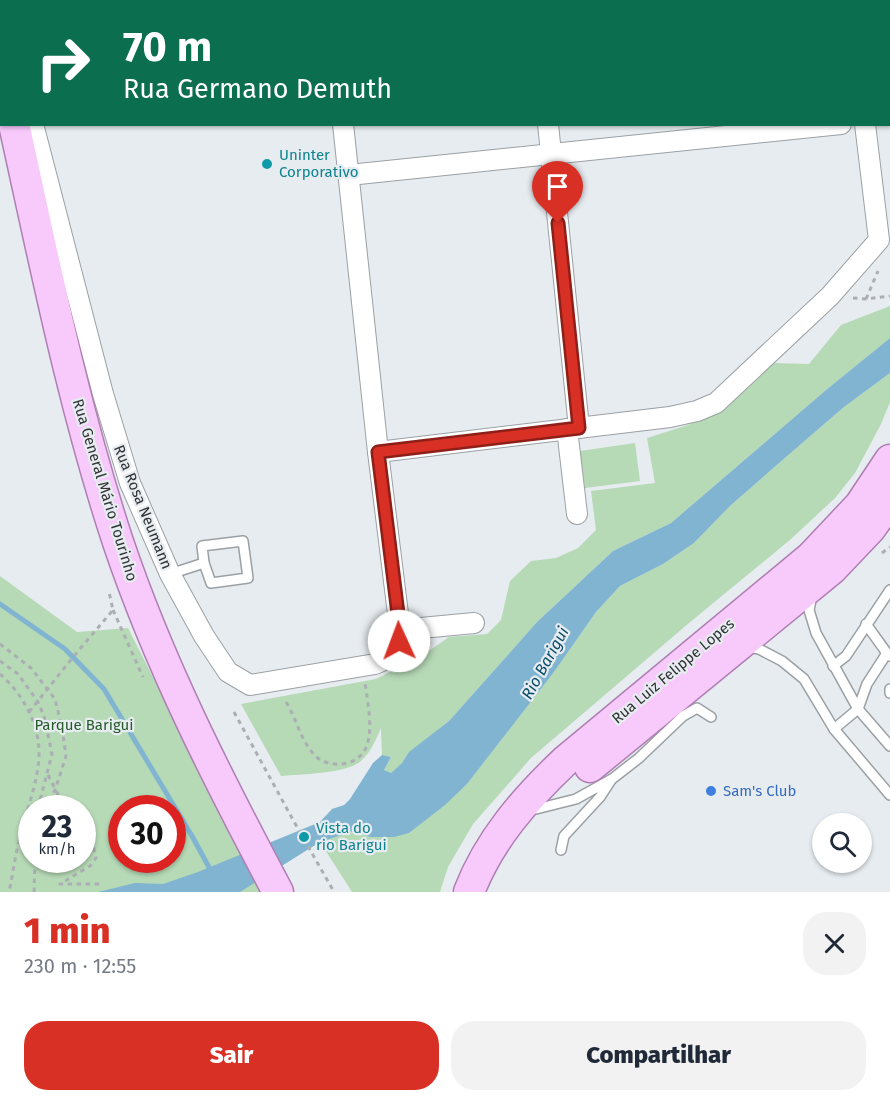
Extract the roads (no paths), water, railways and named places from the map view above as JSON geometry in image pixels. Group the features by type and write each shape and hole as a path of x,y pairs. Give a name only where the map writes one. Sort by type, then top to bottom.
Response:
{"main road":[{"name":"Rua General Mário Tourinho","path":"14,126 76,395 119,543 168,672 278,892"},
{"name":"Rua Luiz Felippe Lopes","path":"469,892 490,848 524,801 565,761 811,557 860,505 890,460"},
{"path":"490,848 814,585 852,549 890,501"}],"street":[{"name":"Rua Rosa Neumann","path":"34,126 115,438 137,501 170,574 218,659 228,672 250,685 375,664 385,660 394,652 399,641 400,630"},
{"path":"343,126 378,452 400,630 474,623"},
{"path":"548,126 573,428 577,514"},
{"path":"349,176 823,126"},
{"path":"378,452 670,417 697,411 716,403 830,296 879,240 865,126"}],"lane":[{"path":"243,542 248,578 211,583 204,563 202,546 243,542"},
{"path":"170,574 204,563"},
{"path":"814,585 809,610 810,619 833,666 858,709 890,746"},
{"path":"833,666 846,656 890,590"},
{"path":"834,729 858,709 867,684 888,655 867,624"},
{"path":"740,645 759,649 782,661 804,679 834,729 889,791"},
{"path":"666,731 671,701"},
{"path":"536,810 576,799 612,779 639,758 683,716 697,708 711,717"},
{"path":"561,850 564,836 600,797 612,779"}],"water":[{"name":"Rio Barigui","path":"890,338 890,373 844,407 786,457 730,506 694,543 663,564 620,586 596,612 554,672 467,784 445,805 409,833 394,837 370,837 354,831 320,842 240,892 98,892 135,883 163,884 320,822 332,809 344,805 350,799 373,763 382,755 391,757 384,770 391,773 402,763 409,752 449,721 537,622 613,551 671,523"}],"waterway":[{"path":"0,604 65,649 104,689 211,871"}],"place":[{"name":"Uninter Corporativo","path":"267,164"},
{"name":"Sam's Club","path":"711,791"},
{"name":"Vista do rio Barigui","path":"304,837"}],"park label":[{"name":"Parque Barigui","path":"84,725"}]}
